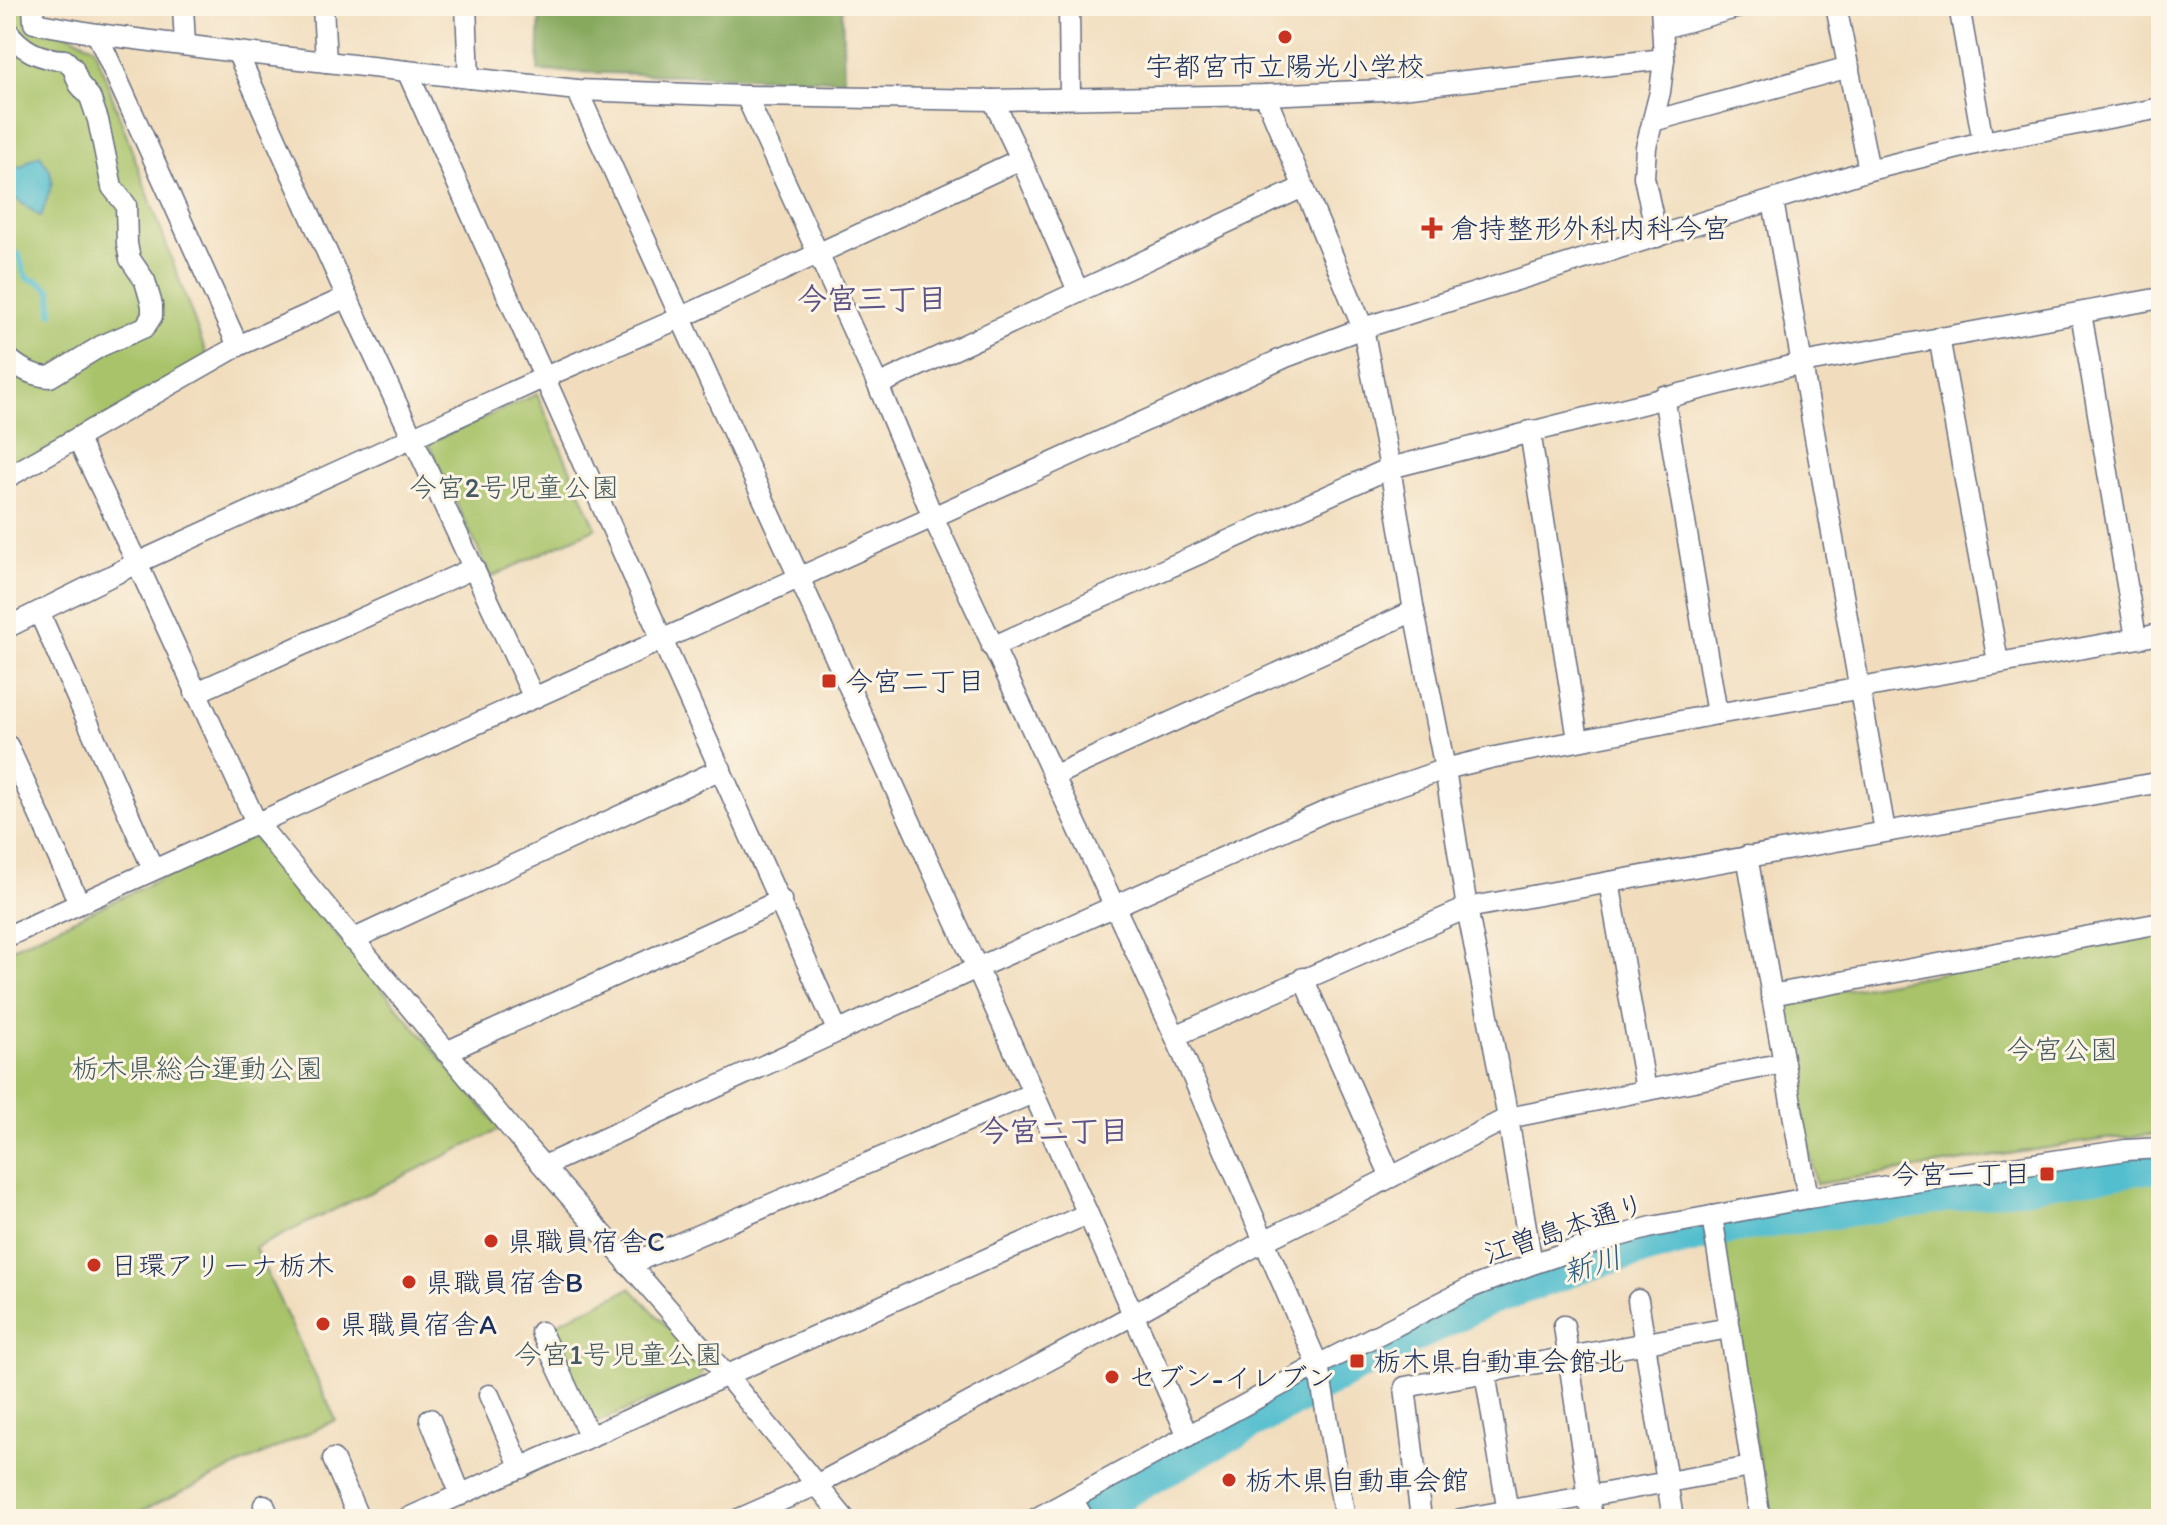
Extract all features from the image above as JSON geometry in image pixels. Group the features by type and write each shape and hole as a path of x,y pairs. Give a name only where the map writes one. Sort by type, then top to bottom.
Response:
{"street":[{"path":"33,6 34,23 237,52 577,90 746,96 993,100 1265,95 1383,90 1664,59"},
{"path":"183,6 185,45"},
{"path":"323,6 326,62"},
{"path":"466,6 469,78"},
{"path":"1069,6 1070,98"},
{"path":"1657,237 1644,177 1646,147 1660,92 1664,59 1661,6"},
{"path":"1663,28 1743,6"},
{"path":"1836,6 1869,170"},
{"path":"1959,6 1983,142"},
{"path":"6,29 24,48 46,59 65,60 90,97 112,187 126,205 130,259 145,281 152,305 152,316 145,327 82,356 50,377 31,374 6,356"},
{"path":"97,34 238,346"},
{"path":"237,52 534,698"},
{"path":"1653,121 1849,67"},
{"path":"407,71 838,1032"},
{"path":"577,90 1188,1436"},
{"path":"1265,95 1363,328 1532,1264"},
{"path":"746,96 878,385 992,647 1175,1036 1318,1365 1345,1519"},
{"path":"993,100 1078,291"},
{"path":"6,937 1286,357 1363,328 1869,170 1983,142 2161,108"},
{"path":"6,628 137,563 680,318 1021,159"},
{"path":"878,385 1303,187"},
{"path":"1773,201 1885,831"},
{"path":"6,478 238,346 347,297"},
{"path":"992,647 1390,468 1802,363 2161,298"},
{"path":"2081,313 2136,638"},
{"path":"1939,337 1998,662"},
{"path":"1664,396 1717,714"},
{"path":"1530,431 1578,740"},
{"path":"77,438 256,822 446,1052 727,1376 845,1519"},
{"path":"195,693 474,568"},
{"path":"1053,776 1414,611"},
{"path":"39,612 153,869"},
{"path":"544,1166 1331,809 1445,769 1578,740 2161,634"},
{"path":"8,746 79,903"},
{"path":"352,940 721,769"},
{"path":"1175,1036 1467,908 2161,782"},
{"path":"1747,856 1808,1198"},
{"path":"1609,882 1646,1090"},
{"path":"446,1052 781,900"},
{"path":"1771,995 2161,923"},
{"path":"1303,978 1391,1177"},
{"path":"739,1519 816,1485 1264,1241 1508,1118 1784,1063"},
{"path":"628,1265 1033,1093"},
{"name":"江曽島本通り","path":"1035,1519 1318,1365 1470,1288 1532,1264 1652,1227 1808,1198 2126,1150 2161,1148"},
{"path":"411,1518 1087,1214"},
{"path":"1712,1216 1760,1519"},
{"path":"1638,1300 1673,1519"},
{"path":"1564,1326 1592,1519"},
{"path":"1421,1519 1405,1387 1729,1328"},
{"path":"541,1332 590,1437"},
{"path":"1485,1372 1508,1515"},
{"path":"489,1395 521,1468"},
{"path":"430,1419 461,1495"},
{"path":"333,1459 359,1519"},
{"path":"1461,1519 1508,1515 1589,1496 1751,1467"},
{"path":"1072,1499 1084,1519"}],"green space":[{"path":"6,6 33,6 34,17 94,47 209,361 6,472"},
{"path":"540,6 842,6 844,80 538,71"},
{"name":"今宮2号児童公園","path":"537,394 596,528 491,577 428,443"},
{"name":"栃木県総合運動公園","path":"253,836 501,1129 255,1248 336,1420 124,1519 6,1519 6,951"},
{"name":"今宮公園","path":"2161,934 2161,1134 2105,1139 1816,1184 1782,1010 1790,1000"},
{"path":"2161,1177 2161,1519 1769,1519 1722,1249 1728,1236"},
{"name":"今宮1号児童公園","path":"631,1288 704,1366 699,1381 590,1425 546,1328"}],"water":[{"path":"40,155 50,170 52,183 41,217 16,199 6,202 6,194 12,194 14,186 8,169 22,167"}],"waterway":[{"path":"6,244 19,255 28,279 38,281 51,291 52,313"},
{"name":"新川","path":"1075,1519 1346,1371 1481,1302 1600,1260 1735,1226 2161,1165"}],"place":[{"name":"宇都宮市立陽光小学校","path":"1285,37"},
{"name":"倉持整形外科内科今宮","path":"1432,228"},
{"name":"今宮二丁目","path":"829,681"},
{"name":"今宮一丁目","path":"2047,1174"},
{"name":"県職員宿舎C","path":"491,1241"},
{"name":"日環アリーナ栃木","path":"94,1265"},
{"name":"県職員宿舎B","path":"409,1282"},
{"name":"県職員宿舎A","path":"323,1324"},
{"name":"栃木県自動車会館北","path":"1357,1361"},
{"name":"セブン-イレブン","path":"1112,1377"},
{"name":"栃木県自動車会館","path":"1229,1480"}],"district":[{"name":"今宮三丁目","path":"872,299"},
{"name":"今宮二丁目","path":"1054,1131"}]}
